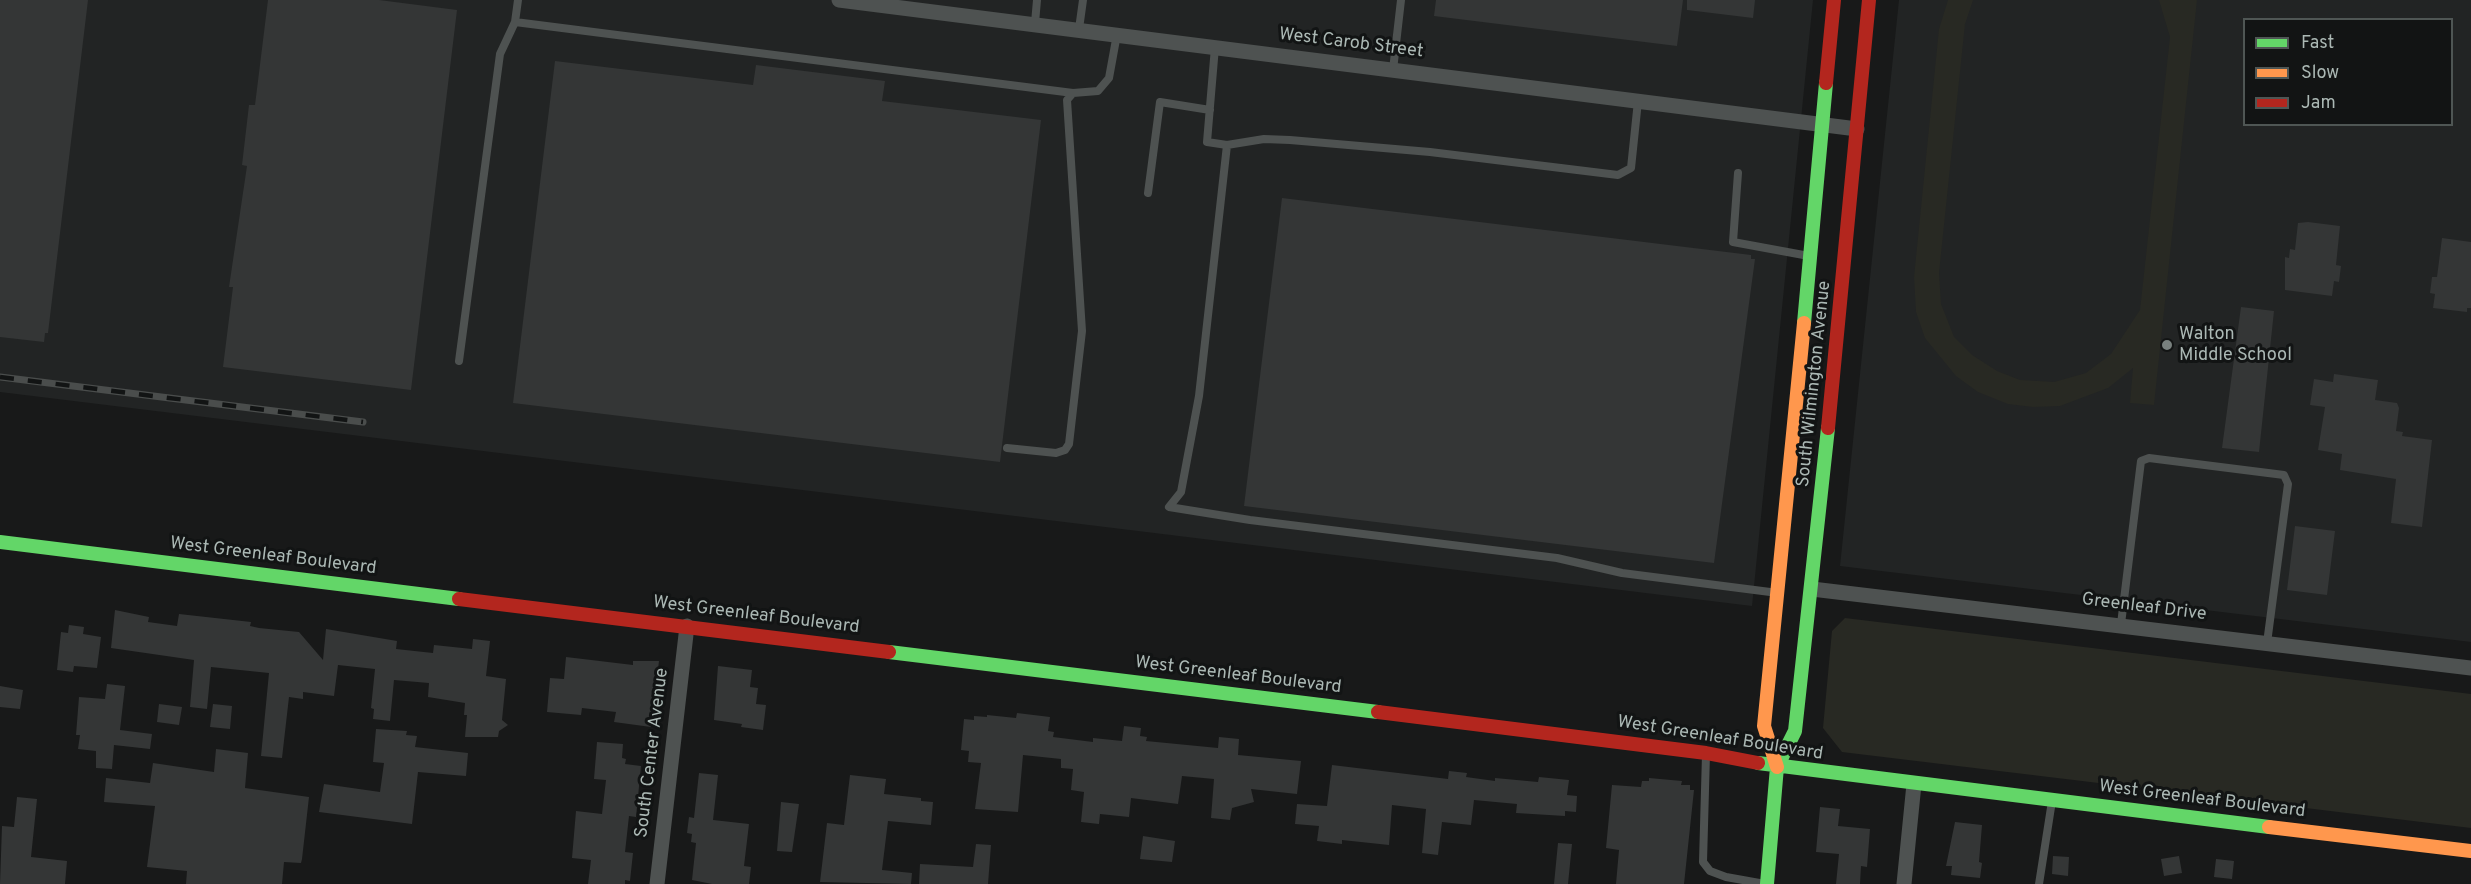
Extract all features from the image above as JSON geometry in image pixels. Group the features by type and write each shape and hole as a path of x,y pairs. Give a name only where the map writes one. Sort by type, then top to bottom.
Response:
{"street":[{"name":"West Carob Street","path":"839,0 1035,23 1857,129"},
{"name":"South Wilmington Avenue","path":"1777,767 1764,726 1779,593 1834,0"},
{"name":"South Wilmington Avenue","path":"1766,884 1777,767 1795,731 1812,589 1869,0"},
{"name":"West Greenleaf Boulevard","path":"0,542 1706,753 1777,767 2471,851"},
{"name":"Greenleaf Drive","path":"1812,589 2121,624 2471,669"},
{"name":"South Center Avenue","path":"657,884 687,626"},
{"path":"1904,884 1914,784"}],"lane":[{"path":"459,361 500,54 515,22 518,0"},
{"path":"1035,23 1037,0"},
{"path":"1079,29 1083,0"},
{"path":"1393,70 1401,0"},
{"path":"515,22 1072,93 1098,91 1108,78 1117,34"},
{"path":"1215,47 1207,141 1227,145 1264,139 1290,140 1430,152 1618,175 1631,168 1638,101"},
{"path":"1007,448 1056,453 1065,450 1069,444 1082,331 1067,100 1072,93"},
{"path":"1148,193 1160,102 1210,110"},
{"path":"1227,145 1198,396 1181,492 1169,507 1250,520 1557,558 1622,573 1779,593"},
{"path":"1738,172 1733,242 1811,256"},
{"path":"2121,624 2141,461 2149,458 2273,473 2284,475 2288,484 2267,643"},
{"path":"1706,753 1703,862 1710,871 1726,877 1766,884"},
{"path":"2039,884 2053,800"}],"shaded area":[{"path":"0,0 1813,0 1752,606 0,392"},
{"name":"Walton Middle School","path":"1899,0 2471,0 2471,642 1840,566"},
{"path":"1948,0 1973,0 1965,24 1939,273 1941,304 1954,337 1972,355 1997,371 2020,380 2054,382 2086,373 2111,354 2140,310 2170,37 2159,0 2197,0 2154,405 2130,403 2133,368 2108,388 2060,406 2033,407 2008,404 1978,392 1956,376 1925,338 1916,312 1914,277 1939,29"},
{"path":"1845,618 2471,694 2471,828 1842,752 1823,728 1832,631"}],"building":[{"path":"0,0 88,0 48,333 45,333 44,342 0,337"},
{"path":"268,0 379,0 457,10 411,390 223,367 233,287 229,287 247,166 242,165 249,105 255,105"},
{"path":"1436,0 1683,0 1677,46 1434,16"},
{"path":"1687,0 1755,0 1753,18 1687,10"},
{"path":"555,61 753,85 756,65 885,81 882,101 1041,120 1000,462 513,403"},
{"path":"1282,198 1751,255 1751,259 1755,259 1714,563 1244,506"},
{"path":"2298,223 2340,226 2336,265 2341,266 2339,282 2334,281 2332,296 2285,290 2285,257 2289,258 2290,249 2295,250"},
{"path":"2442,238 2471,242 2471,308 2467,308 2467,312 2433,308 2435,294 2430,293 2432,277 2437,277"},
{"path":"2241,307 2274,311 2259,452 2222,448"},
{"path":"2334,374 2378,380 2375,400 2397,403 2399,408 2396,431 2403,432 2402,436 2432,440 2422,527 2391,523 2396,479 2340,470 2342,454 2318,450 2325,407 2310,405 2314,379 2333,382"},
{"path":"2295,526 2335,531 2327,595 2287,590"},
{"path":"115,610 149,617 148,622 177,626 179,614 251,622 250,626 259,628 299,632 323,660 326,629 397,641 396,649 433,653 434,645 472,649 473,639 490,641 486,676 506,679 502,720 508,725 499,731 498,737 465,737 467,715 464,715 465,703 428,697 429,683 394,680 390,721 373,719 374,709 371,708 375,669 338,665 334,696 303,692 303,699 289,697 282,758 261,756 269,673 211,667 207,709 190,707 194,660 111,648"},
{"path":"69,625 84,627 83,634 101,637 97,668 74,666 73,672 57,670 61,632 68,633"},
{"path":"566,657 633,665 633,661 659,661 651,727 614,722 616,712 582,708 581,715 547,712 550,678 564,679"},
{"path":"718,666 752,670 750,687 758,688 756,704 766,705 763,730 714,720"},
{"path":"107,684 125,686 120,730 152,734 150,749 114,745 112,769 96,768 96,751 78,749 80,735 76,735 79,697 105,699"},
{"path":"0,686 23,690 20,709 0,707"},
{"path":"159,704 182,707 179,725 157,722"},
{"path":"213,704 232,706 230,729 210,727"},
{"path":"1017,713 1050,717 1048,731 1054,732 1053,737 1093,742 1093,738 1122,741 1124,726 1141,728 1140,736 1147,737 1146,741 1218,748 1219,737 1239,739 1238,755 1301,761 1297,794 1251,789 1254,802 1232,808 1230,820 1211,818 1214,779 1182,776 1178,804 1131,798 1129,817 1100,814 1099,824 1081,822 1084,792 1071,790 1073,769 1061,768 1061,759 1023,755 1018,812 975,809 981,763 968,762 969,751 961,750 964,719 974,720 974,716 987,717 987,715 1016,718"},
{"path":"376,729 407,731 406,735 417,736 415,747 468,753 466,776 418,772 412,824 319,812 324,784 380,792 384,763 373,762"},
{"path":"597,742 623,744 622,758 626,759 625,764 641,766 636,817 629,816 625,852 633,853 630,881 625,880 625,884 588,884 591,860 572,858 576,811 602,814 606,780 594,779"},
{"path":"216,749 248,753 245,788 309,797 301,863 284,862 282,884 186,884 187,871 147,867 155,806 104,802 106,778 150,783 153,763 214,772"},
{"path":"1332,765 1448,779 1449,771 1467,773 1466,777 1495,781 1495,778 1538,782 1539,777 1569,780 1567,795 1577,796 1576,812 1565,811 1565,816 1516,813 1517,804 1474,800 1471,825 1442,822 1438,855 1422,853 1426,809 1392,805 1389,845 1342,840 1342,844 1317,841 1319,826 1295,824 1297,804 1327,806"},
{"path":"699,773 718,775 713,820 749,824 744,866 751,867 749,884 712,884 692,880 696,843 691,842 692,834 687,833 689,817 694,818"},
{"path":"850,775 886,779 884,794 921,798 921,801 933,802 931,825 888,821 882,870 912,873 911,884 820,882 827,823 844,825"},
{"path":"1649,778 1682,781 1681,785 1690,785 1690,790 1694,790 1684,884 1616,884 1619,850 1606,848 1612,785 1641,787 1642,781 1649,781"},
{"path":"17,797 37,799 31,857 67,861 65,884 0,884 2,826 14,827"},
{"path":"781,802 799,804 792,852 777,851"},
{"path":"1820,807 1840,809 1838,826 1870,829 1867,867 1861,866 1860,884 1836,884 1839,854 1816,852"},
{"path":"1955,822 1982,825 1980,878 1951,875 1952,866 1946,866"},
{"path":"1143,836 1175,841 1172,862 1140,859"},
{"path":"1558,843 1572,844 1568,884 1554,884"},
{"path":"976,844 991,845 988,884 919,884 920,864 973,867"},
{"path":"2053,856 2069,857 2068,876 2052,874"},
{"path":"2179,856 2182,873 2164,876 2161,859"},
{"path":"2216,859 2234,861 2232,879 2214,877"}],"railway":[{"path":"0,377 363,422"}],"traffic: fast":[{"path":"1804,323 1826,83"},
{"path":"1767,884 1777,767 1795,731 1828,428"},
{"path":"0,542 459,599"},
{"path":"889,652 1378,712"},
{"path":"1758,763 2269,827"}],"traffic: slow":[{"path":"1777,767 1764,726 1804,323"},
{"path":"2269,827 2471,851"}],"traffic: jam":[{"path":"1826,83 1834,0"},
{"path":"1828,428 1869,0"},
{"path":"459,599 889,652"},
{"path":"1378,712 1706,753 1758,763"}],"place":[{"name":"Walton Middle School","path":"2167,345"}]}
